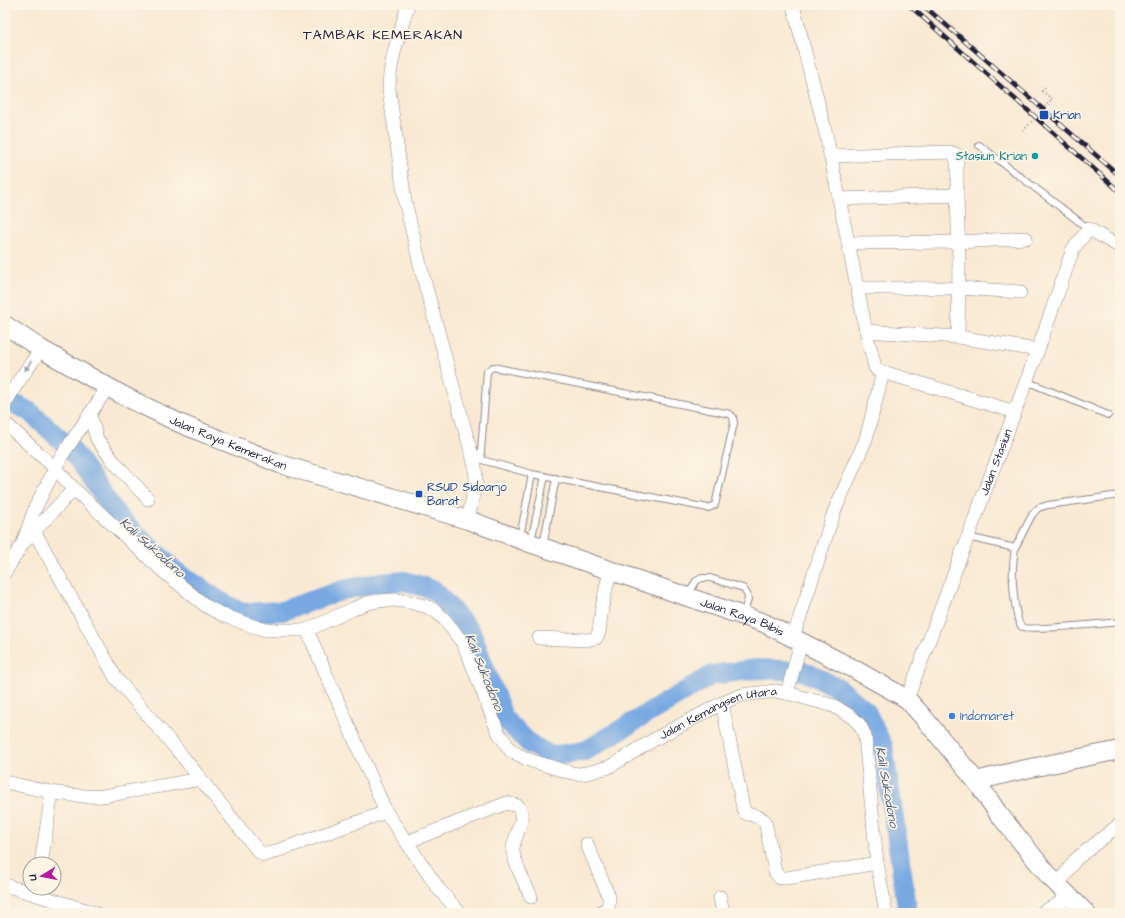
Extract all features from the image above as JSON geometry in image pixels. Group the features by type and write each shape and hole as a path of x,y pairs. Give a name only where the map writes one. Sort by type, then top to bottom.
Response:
{"main road":[{"name":"Jalan Raya Kemerakan","path":"5,325 41,348 122,395 178,423 280,464 468,520"},
{"name":"Jalan Raya Bibis","path":"468,520 764,623 854,669 907,699 976,781 989,801 1049,876 1086,913"},
{"path":"976,781 1021,770 1120,750"}],"street":[{"path":"408,5 389,77 389,90 405,201 422,272 475,466 476,480 468,520"},
{"path":"793,5 826,134 866,331 875,367 877,370 883,372 1015,412"},
{"path":"830,156 955,154 959,242 958,337"},
{"path":"839,199 956,195"},
{"path":"1088,229 1120,247"},
{"name":"Jalan Stasiun","path":"907,699 1038,350 1073,249 1088,229"},
{"path":"848,243 959,242 1026,238"},
{"path":"857,288 959,288 1020,292"},
{"path":"866,331 958,337 1038,350"},
{"path":"5,404 41,348"},
{"path":"788,690 795,662 797,640 834,512 866,439 883,372"},
{"path":"23,543 35,508 58,463 108,386"},
{"path":"90,415 97,439 114,462 148,499"},
{"path":"5,423 58,463 74,489 164,572 206,606 256,628 266,630 307,630 386,812 438,888 460,913"},
{"path":"5,572 23,543 74,489"},
{"path":"34,531 116,678 179,752 258,851 264,855 271,853 386,812"},
{"path":"539,638 587,640 596,638 599,632 602,607 610,570"},
{"name":"Jalan Kemangsen Utara","path":"307,630 367,603 396,600 428,607 437,612 445,620 462,642 498,732 511,751 529,760 578,774 609,767 655,739 722,703 742,695 788,690 834,706 852,717 860,725 865,736 876,863 886,913"},
{"path":"722,703 743,808 745,814 763,818 765,821 775,872 780,878 876,863"},
{"path":"5,782 52,792 92,797 201,779"},
{"path":"42,856 52,792"},
{"path":"407,842 507,803 518,806 521,810 522,818 513,848 517,866 531,897"},
{"path":"1058,885 1075,860 1120,824"},
{"path":"587,844 609,897 609,906 606,910 598,913"},
{"path":"5,885 95,913"},
{"path":"720,897 723,913"},
{"path":"1041,913 1071,897"}],"lane":[{"path":"979,145 1088,229"},
{"path":"493,367 730,414 733,417 734,423 715,505 708,508 532,474 482,460 481,452 487,371 493,367"},
{"path":"1026,381 1108,415"},
{"path":"531,543 532,474"},
{"path":"531,543 545,476"},
{"path":"531,543 556,478"},
{"path":"1120,495 1048,505 1038,508 1032,515 1015,548 1012,570 1018,619 1021,626 1024,628 1097,625 1120,622"},
{"path":"968,537 1015,548"},
{"path":"687,597 696,581 702,578 710,578 743,588 747,594 748,600 743,616"}],"path":[{"path":"1023,131 1052,99 1042,91 1044,88"}],"waterway":[{"name":"Kali Sukodono","path":"5,399 30,412 71,449 120,519 174,570 218,600 242,613 282,611 343,590 378,583 405,581 434,590 471,632 504,719 531,745 552,756 585,751 712,675 756,669 803,671 839,688 866,711 883,746 908,913"}],"railway":[{"path":"909,5 1120,192"},
{"path":"923,5 1120,176"}],"place":[{"name":"Krian","path":"1044,115"},
{"name":"Stasiun Krian","path":"1035,156"},
{"name":"RSUD Sidoarjo Barat","path":"419,494"},
{"name":"Indomaret","path":"952,716"}],"district":[{"name":"TAMBAK KEMERAKAN","path":"383,34"}]}
